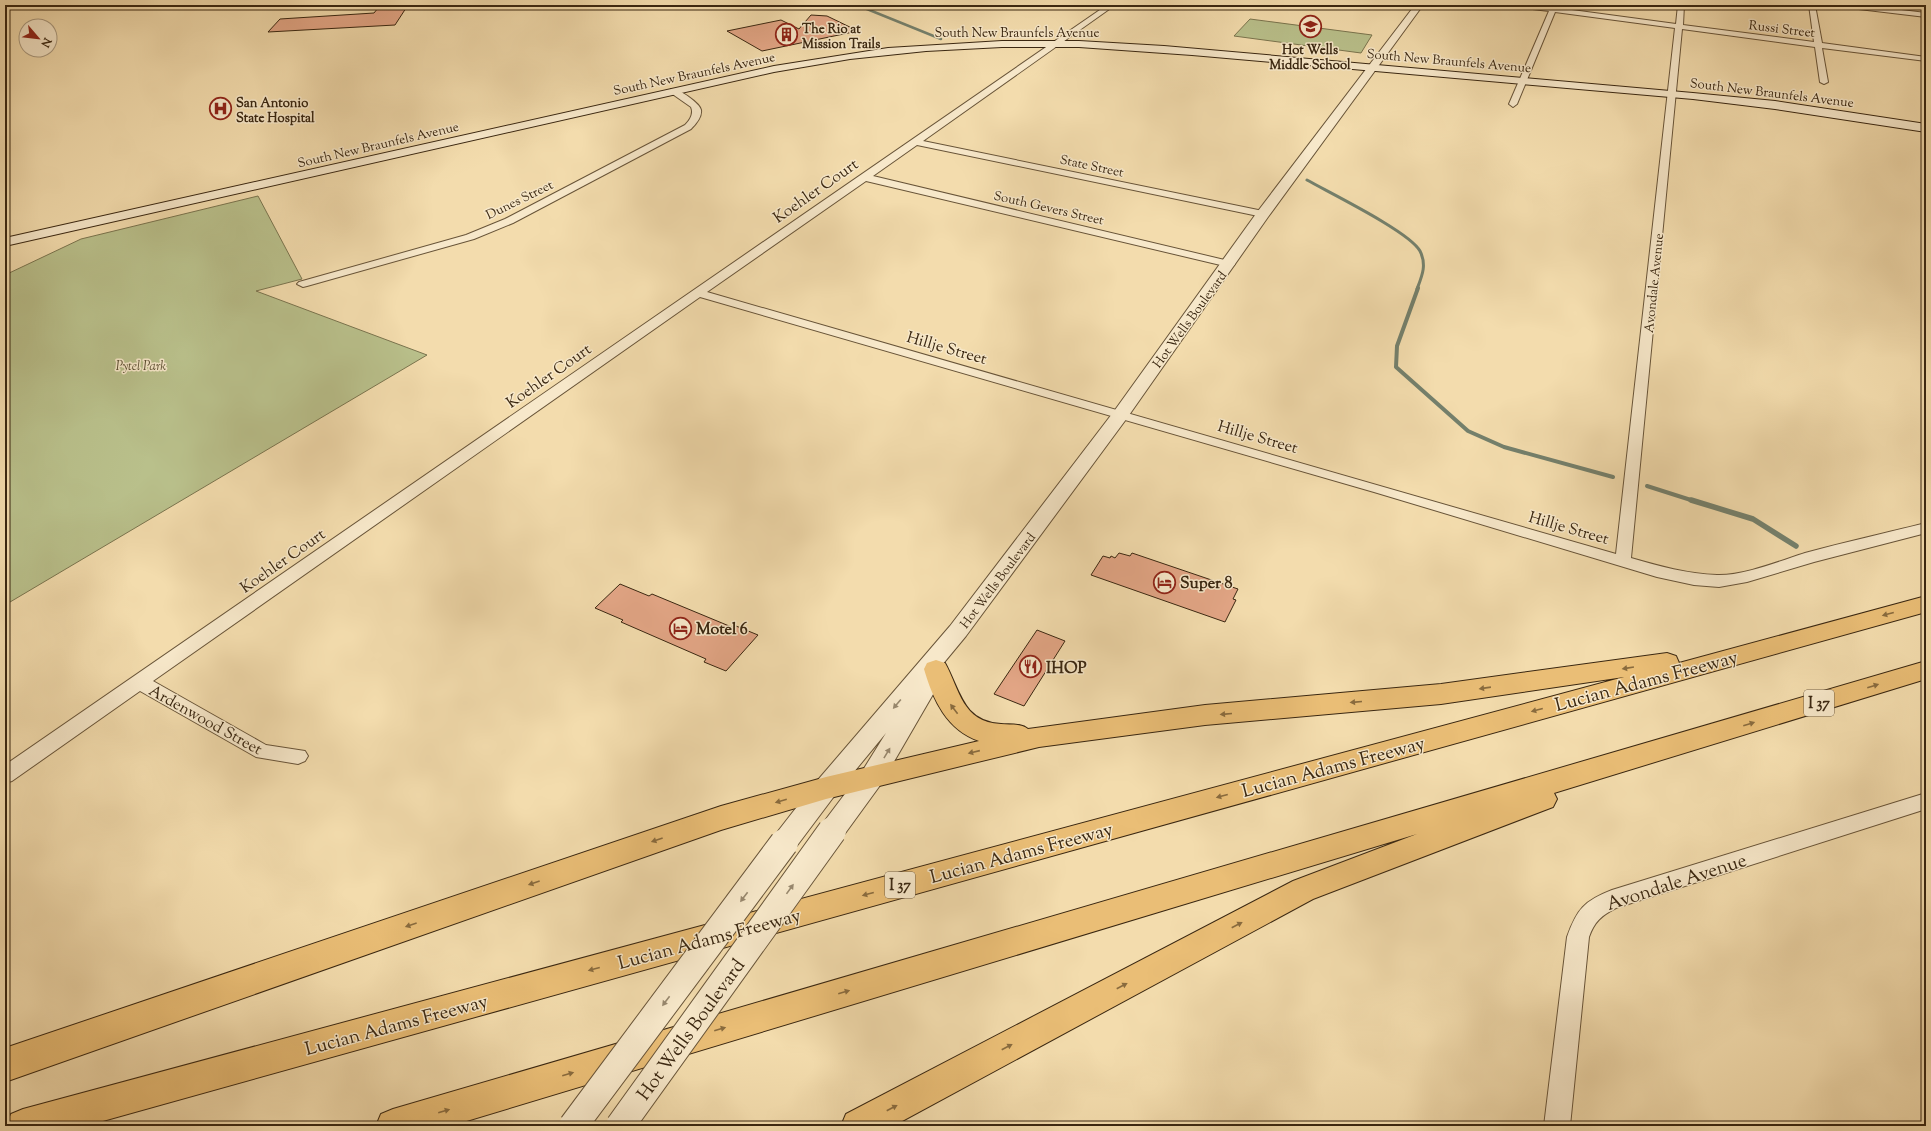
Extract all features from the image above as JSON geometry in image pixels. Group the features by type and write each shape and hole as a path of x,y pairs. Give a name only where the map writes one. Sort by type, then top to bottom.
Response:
{"highway":[{"name":"Lucian Adams Freeway","path":"23,1126 1926,604"},
{"path":"5,1065 722,818 826,788 1039,737 1205,716 1441,694 1617,670 1777,644"},
{"path":"936,669 940,685 950,704 964,722 986,733 1039,737"},
{"name":"I 37","path":"393,1126 1712,735 1926,670"},
{"path":"858,1126 1303,890 1712,735"}],"main road":[{"name":"South New Braunfels Avenue","path":"5,242 809,62 891,50 976,44 1120,46 1674,94 1757,102 1926,128"}],"street":[{"name":"Koehler Court","path":"5,775 138,681 1112,5"},
{"name":"Hot Wells Boulevard","path":"573,1126 826,788 958,631 1120,414 1229,264 1263,214 1419,5"},
{"name":"Russi Street","path":"1517,5 1554,7 1679,26 1926,59"},
{"name":"Avondale Avenue","path":"1623,561 1674,94 1681,5"},
{"path":"1812,5 1824,82"},
{"path":"1842,5 1862,6 1926,15"},
{"path":"1513,104 1554,7"},
{"name":"Dunes Street","path":"303,284 445,246 509,221 688,127 694,121 697,111 695,106 674,91"},
{"name":"State Street","path":"915,142 1263,214"},
{"name":"South Gevers Street","path":"863,177 1229,264"},
{"name":"Hillje Street","path":"697,293 1120,414 1664,573 1694,579 1719,581 1747,576 1812,557 1926,528"},
{"name":"Hot Wells Boulevard","path":"620,1126 832,830 872,777 958,631"},
{"name":"Ardenwood Street","path":"138,681 263,752 298,756"},
{"name":"Avondale Avenue","path":"1557,1126 1578,937 1584,920 1594,908 1612,900 1926,801"}],"green space":[{"path":"1250,19 1372,35 1361,53 1234,36"},
{"name":"Pytel Park","path":"258,196 302,279 256,291 427,355 5,605 5,275 81,239"}],"building":[{"path":"387,5 408,5 395,25 268,32 280,19 374,13 378,8 385,7"},
{"name":"The Rio at Mission Trails","path":"811,15 827,16 858,31 762,51 727,31 781,20 799,29"},
{"name":"Super 8","path":"1119,553 1130,556 1132,553 1238,589 1233,599 1236,600 1225,622 1091,575 1103,556 1110,558 1111,556 1115,558"},
{"name":"Motel 6","path":"620,584 649,596 652,594 734,628 736,626 758,635 726,671 704,662 706,659 621,622 623,620 595,608"},
{"name":"IHOP","path":"1037,630 1065,641 1024,706 994,694"}],"waterway":[{"path":"857,5 941,39"},
{"path":"1307,180 1386,224 1413,243 1420,251 1423,261 1422,275 1417,289"},
{"path":"1418,288 1397,346 1396,367 1468,431 1504,447 1613,477"},
{"path":"1647,486 1694,501"},
{"path":"1691,500 1753,519 1796,546"}],"place":[{"name":"Hot Wells Middle School","path":"1310,27"},
{"name":"The Rio at Mission Trails","path":"787,35"},
{"name":"San Antonio State Hospital","path":"220,109"},
{"name":"Super 8","path":"1164,582"},
{"name":"Motel 6","path":"681,628"},
{"name":"IHOP","path":"1030,667"}]}
